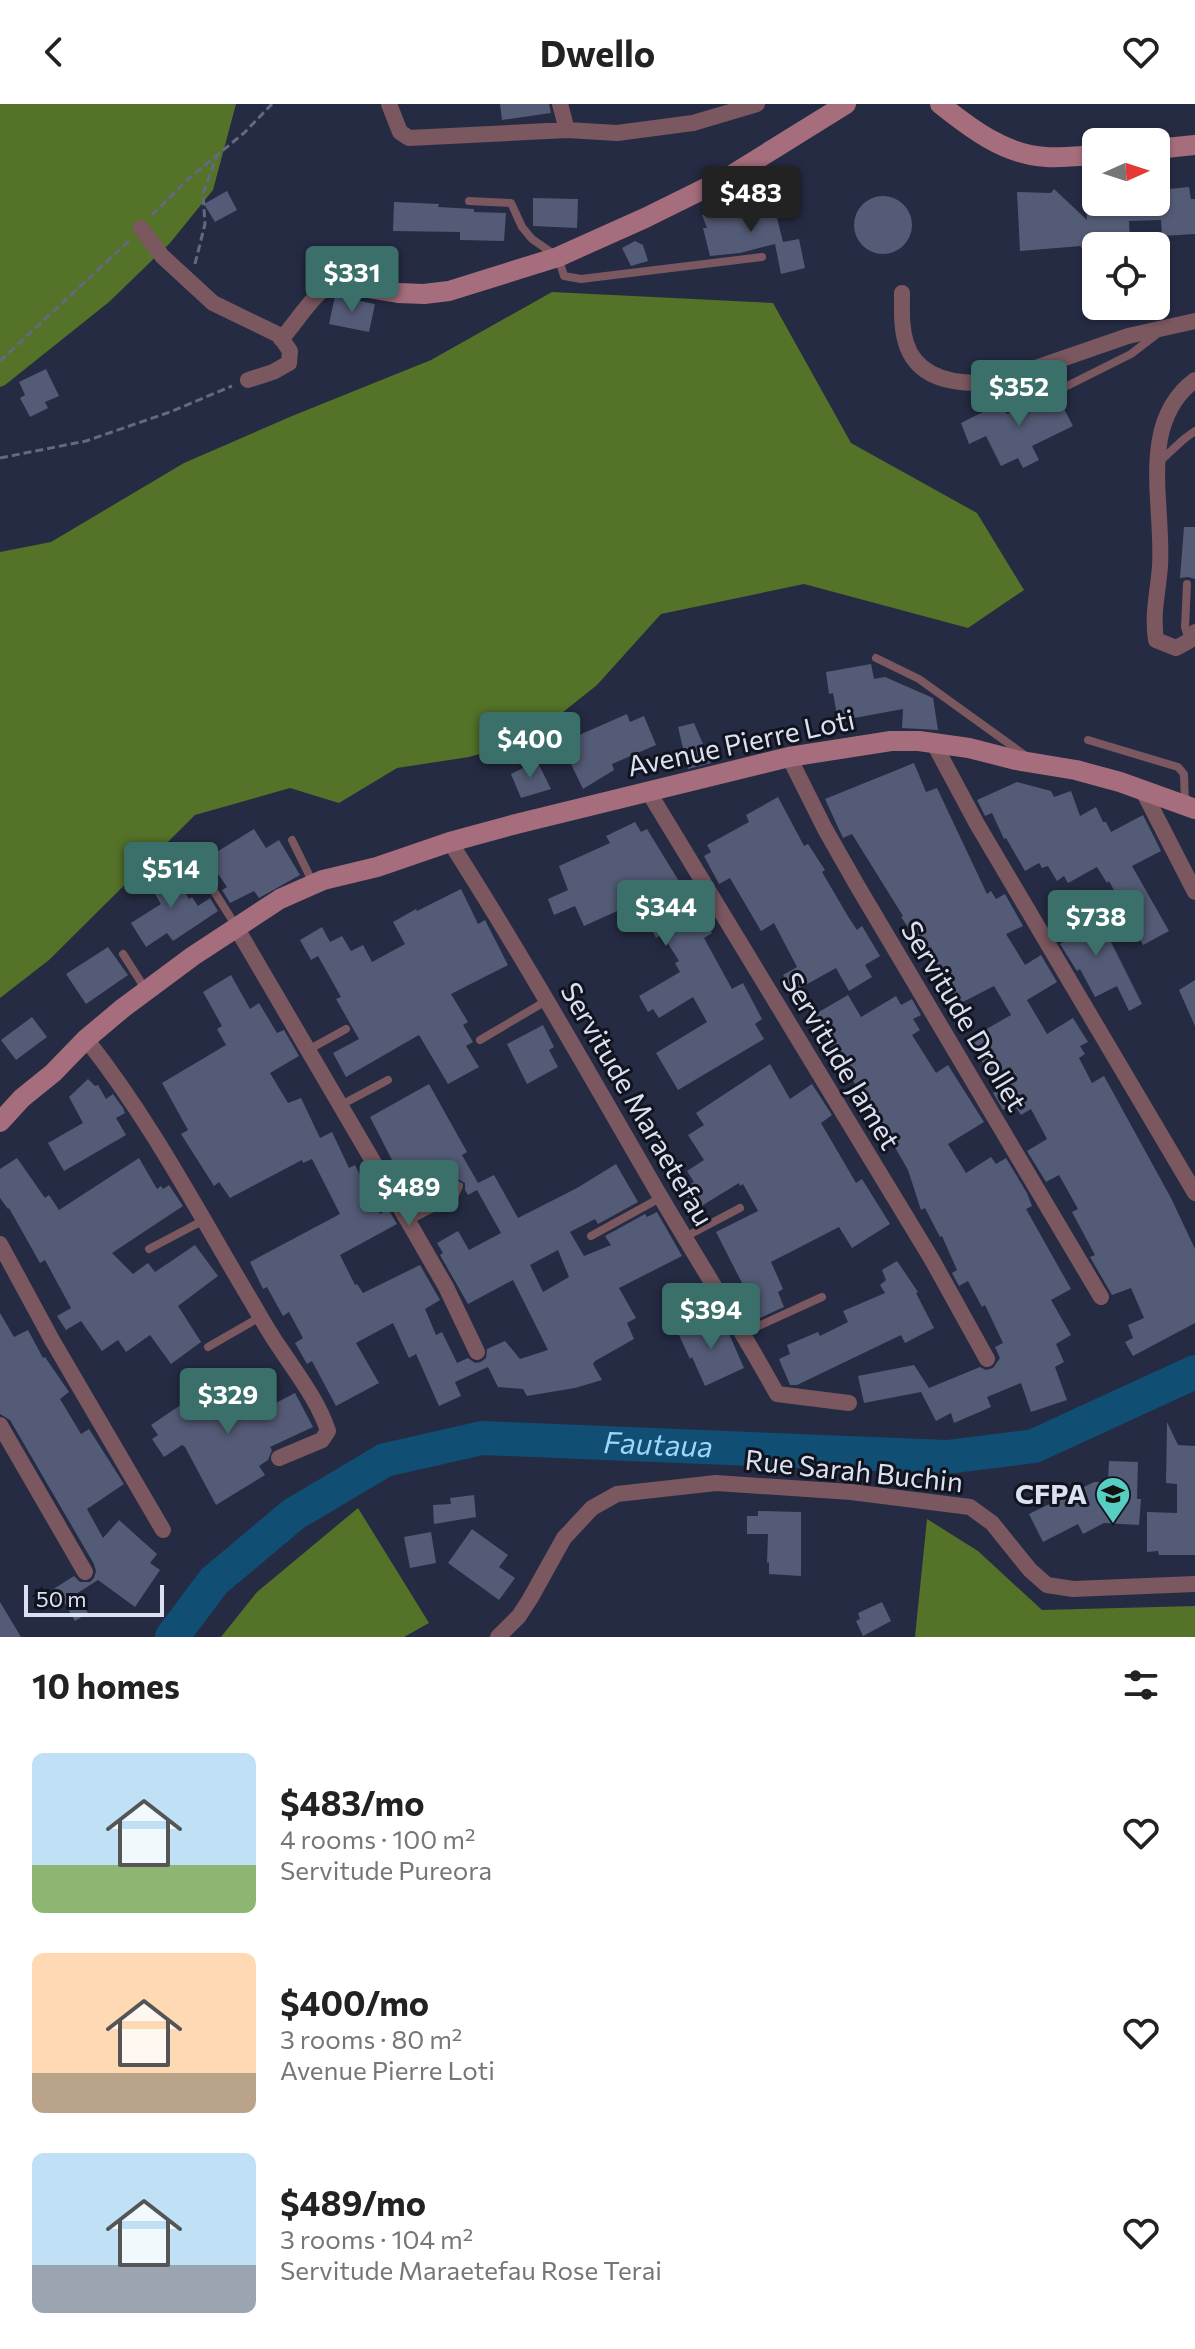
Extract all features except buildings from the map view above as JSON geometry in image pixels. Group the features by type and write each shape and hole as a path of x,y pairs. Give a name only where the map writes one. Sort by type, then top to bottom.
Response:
{"main road":[{"path":"338,283 398,293 449,291 558,257 730,176 846,104"},
{"path":"940,104 994,143 1043,157 1082,156"},
{"path":"1170,148 1195,145"},
{"name":"Avenue Pierre Loti","path":"0,1122 86,1039 146,990 280,899 313,884 377,867 450,842 789,757 891,741 933,742 1076,770 1190,807"}],"street":[{"path":"389,104 400,132 409,138 567,130 617,133 693,123 757,104"},
{"path":"560,104 567,130"},
{"path":"141,228 162,256 213,303 279,335 290,351 289,363 248,380"},
{"path":"281,339 322,290 338,283"},
{"path":"902,293 907,345 919,365 931,375 978,384 995,382 1113,340 1195,321"},
{"path":"1192,636 1176,648 1156,640 1153,620 1160,566 1159,440 1173,402 1195,380"},
{"path":"933,742 977,824 1195,1193"},
{"name":"Servitude Drollet","path":"789,757 858,887 1101,1297"},
{"path":"1142,789 1195,892"},
{"name":"Servitude Jamet","path":"648,791 931,1258 987,1359"},
{"name":"Servitude Maraetefau","path":"450,842 547,1001 777,1394 849,1403"},
{"path":"236,927 446,1287 477,1352"},
{"path":"86,1039 121,1084 324,1419 328,1431 322,1440 279,1458"},
{"path":"0,1244 163,1530"},
{"path":"0,1425 85,1572"},
{"name":"Rue Sarah Buchin","path":"498,1637 519,1616 564,1538 592,1508 617,1494 716,1483 851,1492 970,1507 992,1523 1030,1570 1047,1585 1073,1589 1195,1584"}],"lane":[{"path":"469,201 511,203 522,227 532,239 558,257 564,276 581,279 762,257"},
{"path":"1061,389 1131,354 1165,329"},
{"path":"1158,464 1195,431"},
{"path":"1187,584 1185,627 1192,636"},
{"path":"876,658 919,679 1035,763"},
{"path":"1088,740 1178,767 1184,774 1190,807"},
{"path":"292,840 313,884"},
{"path":"205,877 236,927"},
{"path":"123,954 146,990"},
{"path":"480,1040 547,1001"},
{"path":"308,1050 346,1029"},
{"path":"340,1105 388,1080"},
{"path":"0,1106 22,1098"},
{"path":"408,1221 454,1197 459,1186"},
{"path":"591,1236 661,1197"},
{"path":"685,1237 740,1208"},
{"path":"149,1249 204,1220"},
{"path":"743,1333 822,1297"},
{"path":"208,1347 261,1316"}],"path":[{"path":"190,283 205,224 203,194 217,155"},
{"path":"0,458 86,441 170,412 248,380"}],"green space":[{"path":"0,104 236,104 213,190 170,243 109,302 0,387"},
{"path":"552,292 773,303 851,443 977,513 1024,590 968,628 804,584 661,614 597,685 528,740 469,757 397,768 339,803 290,788 195,815 49,960 0,998 0,552 51,542 184,463 431,360"},
{"path":"358,1508 429,1623 404,1637 221,1637 257,1592"},
{"path":"927,1519 978,1551 1042,1610 1195,1606 1195,1637 915,1637"}],"waterway":[{"name":"Fautaua","path":"172,1637 214,1581 294,1514 385,1460 482,1438 947,1457 1034,1446 1195,1372"}],"place":[{"name":"CFPA","path":"1113,1525"}]}
